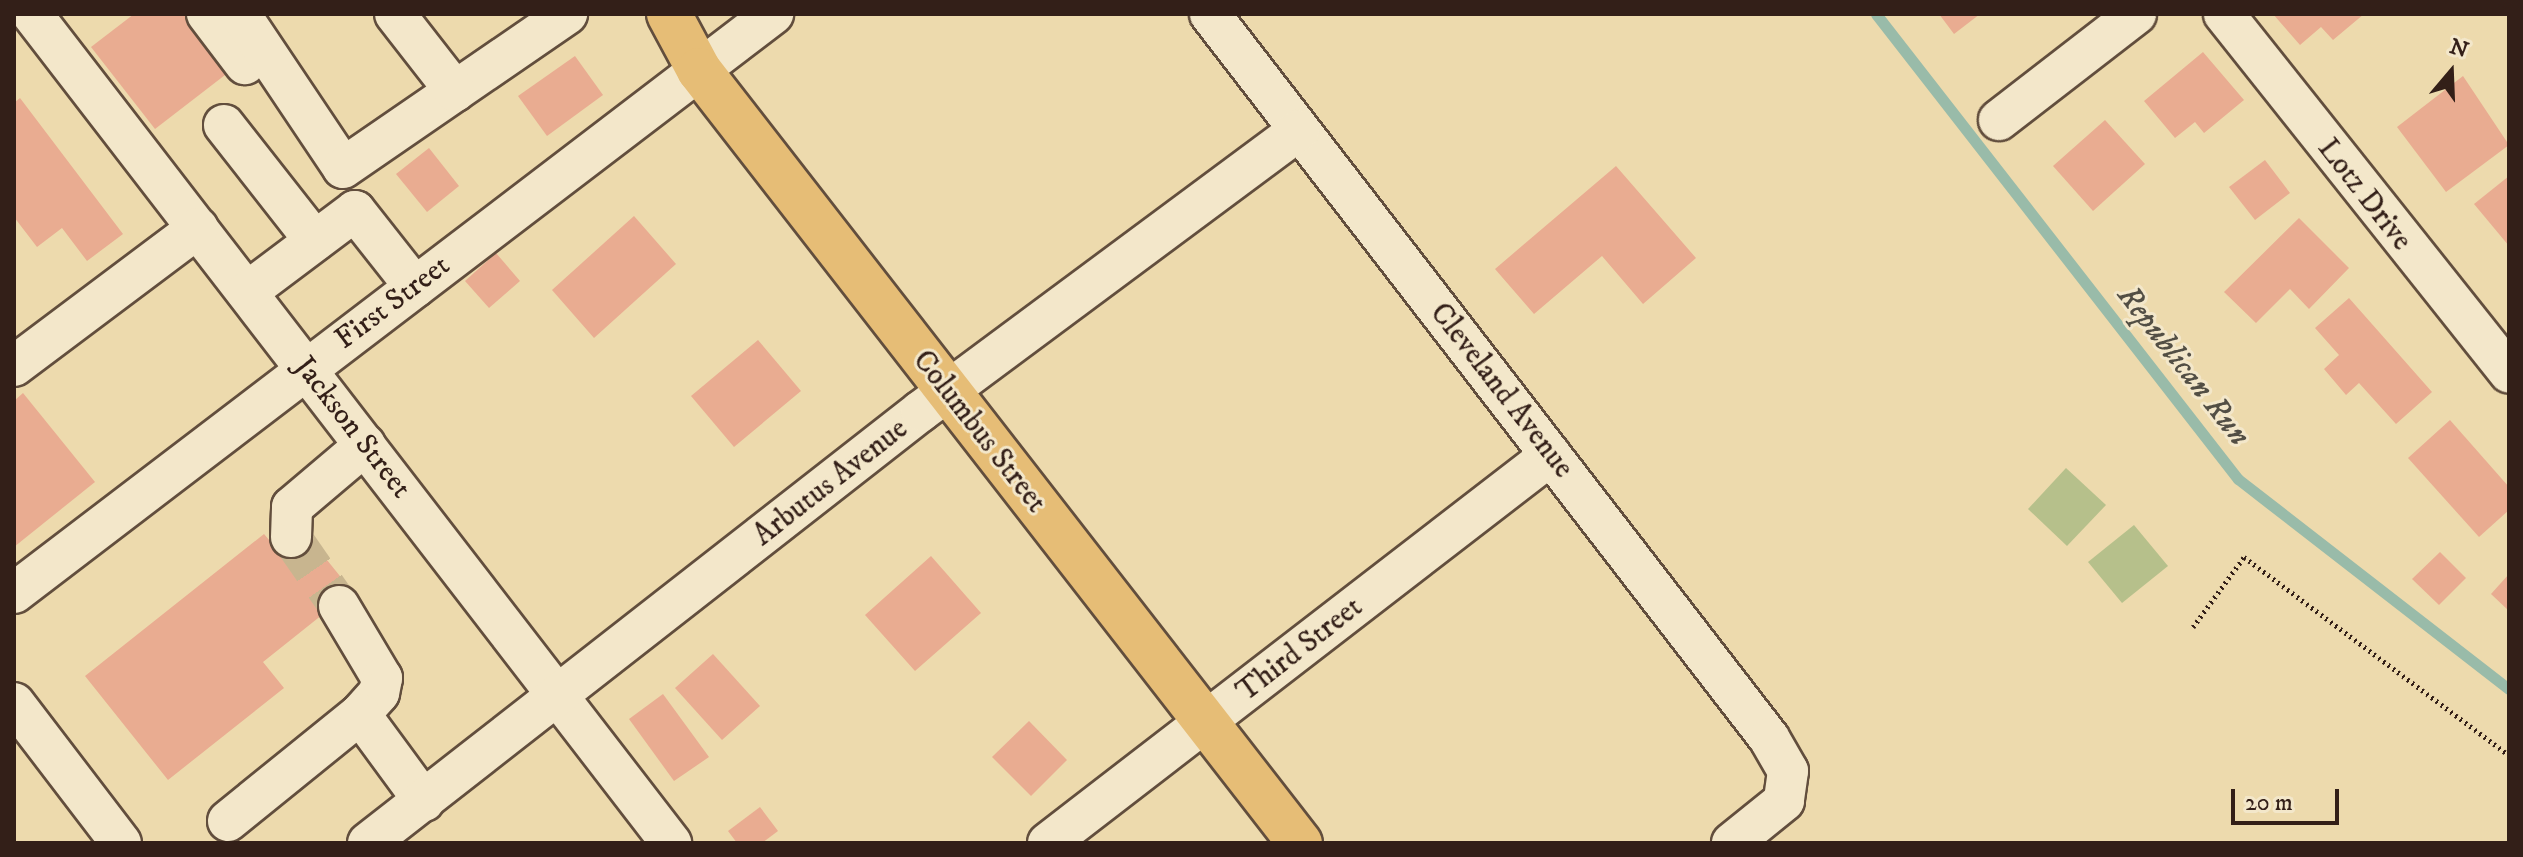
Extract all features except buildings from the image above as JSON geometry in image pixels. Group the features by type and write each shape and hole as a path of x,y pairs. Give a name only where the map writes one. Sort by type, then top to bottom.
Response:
{"main road":[{"name":"Columbus Street","path":"669,14 699,70 1300,843"}],"street":[{"name":"Jackson Street","path":"32,14 671,843"},
{"path":"207,14 260,84 296,97"},
{"path":"240,14 343,168 355,211 415,287"},
{"path":"395,14 455,91"},
{"name":"First Street","path":"14,593 773,14"},
{"name":"Cleveland Avenue","path":"1210,14 1551,455 1788,771 1784,801 1732,843"},
{"path":"1999,120 2136,14"},
{"name":"Lotz Drive","path":"2224,14 2509,372"},
{"path":"343,168 561,16"},
{"path":"224,125 315,241"},
{"name":"Arbutus Avenue","path":"368,843 949,394 1299,130"},
{"path":"247,292 355,211"},
{"path":"14,366 198,228"},
{"path":"291,537 292,507 365,445"},
{"name":"Third Street","path":"1048,843 1551,455"},
{"path":"228,821 360,714 379,693 382,678 339,606"},
{"path":"14,703 121,843"},
{"path":"360,714 424,801"}],"path":[{"path":"2193,627 2244,557 2509,755"}],"green space":[{"path":"2066,468 2106,505 2067,546 2028,509"},
{"path":"2134,525 2168,566 2122,603 2088,562"}],"waterway":[{"name":"Republican Run","path":"1876,14 2238,479 2509,689"}],"tunnel":[{"path":"291,537 339,606"}]}
